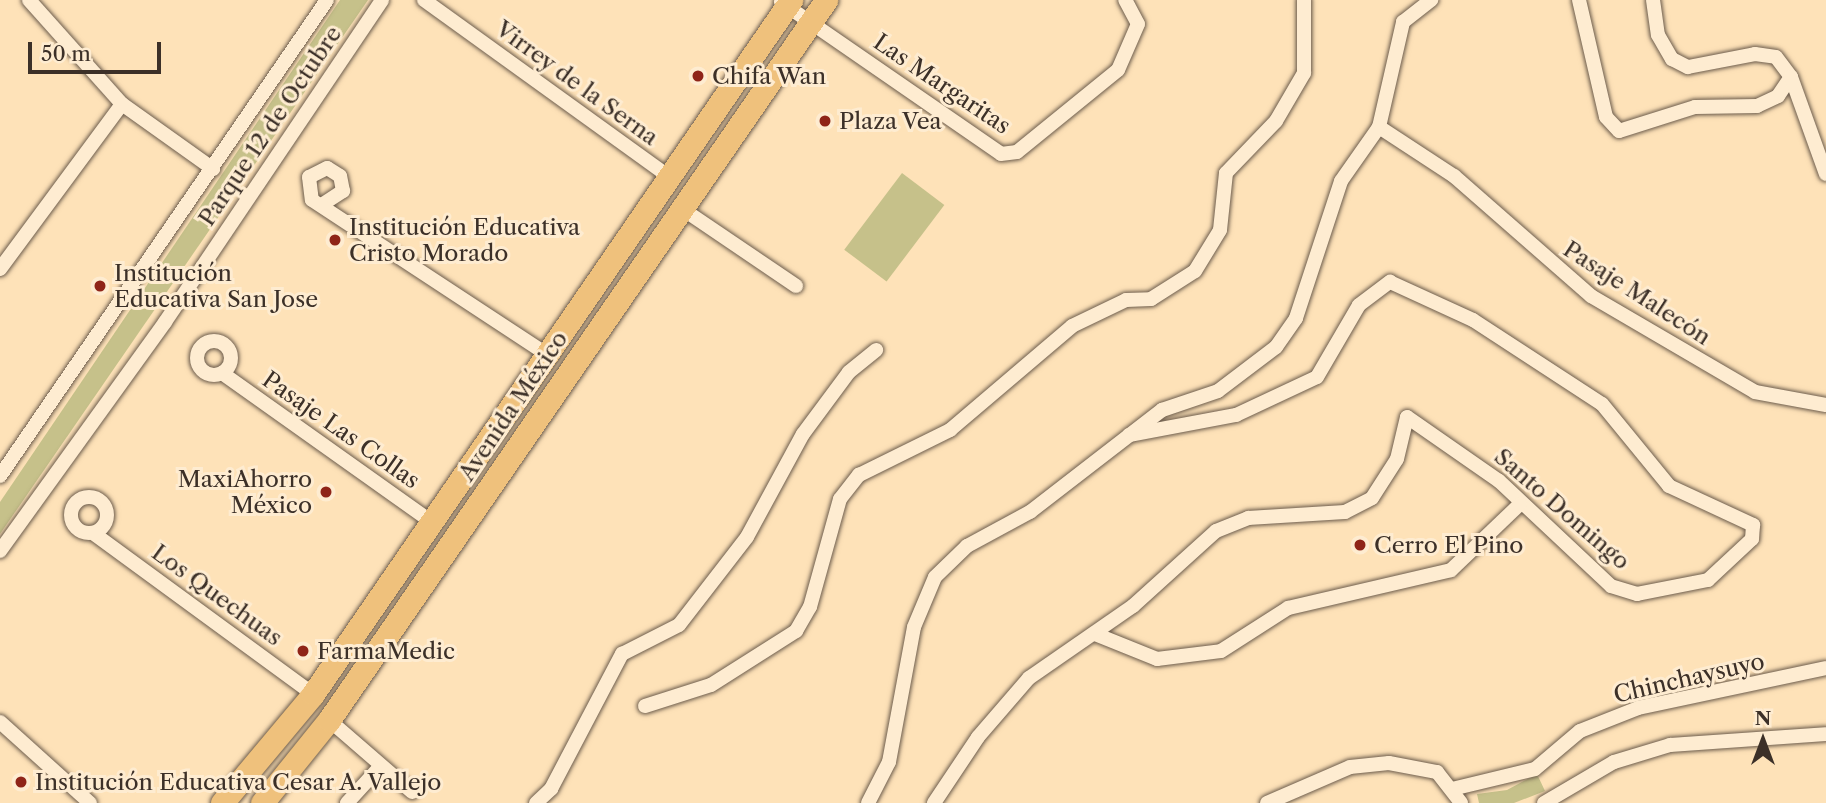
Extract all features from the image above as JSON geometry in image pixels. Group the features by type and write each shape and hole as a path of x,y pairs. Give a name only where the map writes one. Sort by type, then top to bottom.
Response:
{"main road":[{"name":"Avenida México","path":"262,803 329,720 826,0"},
{"name":"Avenida México","path":"222,803 313,694 671,178 786,2"}],"street":[{"path":"29,0 122,104 213,169"},
{"name":"Parque 12 de Octubre","path":"0,476 327,0"},
{"name":"Parque 12 de Octubre","path":"0,551 165,322 382,0"},
{"name":"Virrey de la Serna","path":"424,0 671,178"},
{"name":"Las Margaritas","path":"810,22 1001,154 1017,152 1118,70 1138,24 1125,0"},
{"path":"645,706 711,685 783,645 810,607 840,499 852,483 950,430 1072,326 1126,300 1151,299 1195,271 1220,230 1226,173 1276,121 1304,74 1304,0"},
{"path":"868,803 889,762 914,627 935,576 967,546 1030,512 1162,410 1218,391 1276,347 1296,318 1340,181 1379,127 1403,22 1431,0"},
{"path":"1580,0 1606,117 1619,131 1695,107 1757,106 1778,96 1791,77"},
{"path":"1653,0 1658,35 1672,59 1688,67 1755,54 1776,57 1791,77 1826,174"},
{"path":"786,2 810,22"},
{"path":"0,270 122,104"},
{"name":"Pasaje Malecón","path":"1379,127 1454,176 1591,296 1755,392 1826,405"},
{"path":"323,204 548,355"},
{"path":"681,208 796,286"},
{"name":"Santo Domingo","path":"1095,634 1216,531 1248,518 1345,512 1373,498 1397,459 1407,417 1499,481 1520,504 1611,586 1637,594 1708,580 1744,549 1753,525 1674,490 1602,404 1473,320 1390,282 1381,284 1359,305 1317,377 1236,415 1129,435"},
{"path":"536,803 551,789 622,653 679,625 747,537 803,434 849,372 876,351"},
{"name":"Pasaje Las Collas","path":"222,373 433,523"},
{"path":"933,803 978,737 1029,678 1095,634 1157,659 1221,652 1288,608 1451,570 1520,504"},
{"name":"Los Quechuas","path":"93,533 313,694"},
{"name":"Chinchaysuyo","path":"1452,789 1535,769 1580,732 1638,708 1826,668"},
{"path":"329,720 379,768 412,792"},
{"path":"0,722 90,803"},
{"path":"1544,803 1614,762 1670,745 1826,734"},
{"path":"1267,803 1350,766 1389,763 1437,772 1461,803"},
{"path":"346,803 379,768"}],"shaded area":[{"path":"340,0 368,0 0,534 0,502"},
{"path":"902,173 944,205 887,282 844,250"},
{"path":"1537,774 1545,791 1514,803 1479,803 1477,794 1507,790"}],"place":[{"name":"Chifa Wan","path":"698,76"},
{"name":"Plaza Vea","path":"825,121"},
{"name":"Institución Educativa Cristo Morado","path":"335,240"},
{"name":"Institución Educativa San Jose","path":"100,286"},
{"name":"MaxiAhorro México","path":"326,492"},
{"name":"Cerro El Pino","path":"1360,545"},
{"name":"FarmaMedic","path":"303,651"},
{"name":"Institución Educativa Cesar A. Vallejo","path":"21,782"}]}
